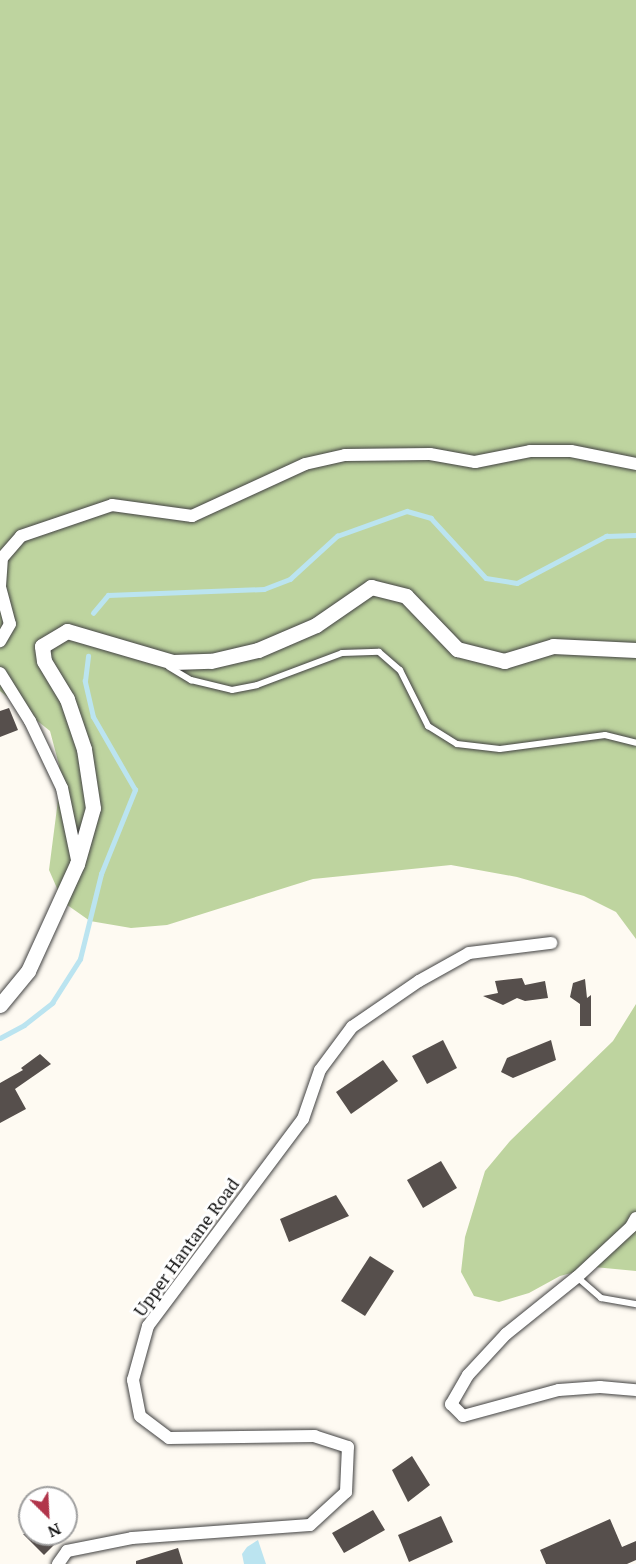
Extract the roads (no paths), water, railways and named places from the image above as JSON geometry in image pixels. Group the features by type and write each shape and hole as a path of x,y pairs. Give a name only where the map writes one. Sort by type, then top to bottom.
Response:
{"street":[{"path":"0,641 10,624 0,587 2,558 21,536 112,505 192,516 305,464 345,455 430,454 475,462 530,451 571,451 636,464"},
{"path":"0,1005 28,971 77,864 93,808 84,749 67,699 44,661 42,646 67,631 173,662 211,661 258,650 316,625 371,587 406,596 457,649 504,661 553,646 636,650"},
{"path":"0,673 30,721 62,788 77,864"},
{"name":"Upper Hantane Road","path":"58,1564 67,1551 132,1538 310,1525 346,1492 348,1447 315,1436 169,1438 140,1416 133,1380 148,1326 303,1119 320,1070 352,1027 420,981 469,953 551,943"},
{"path":"636,1218 631,1227 577,1277 506,1334 468,1375 451,1404 463,1416 559,1390 600,1388 636,1390"}],"lane":[{"path":"152,656 191,680 232,690 257,685 342,653 379,652 400,670 428,726 457,744 500,749 605,735 636,743"},
{"path":"577,1277 601,1298 636,1304"}],"water":[{"path":"258,1540 266,1564 244,1564 242,1554 247,1547"}],"waterway":[{"path":"93,613 108,595 264,589 290,579 337,536 407,511 431,518 486,578 517,583 606,536 636,535"},
{"path":"0,1038 24,1025 52,1003 80,959 101,874 135,790 93,717 85,681 88,656"}]}
